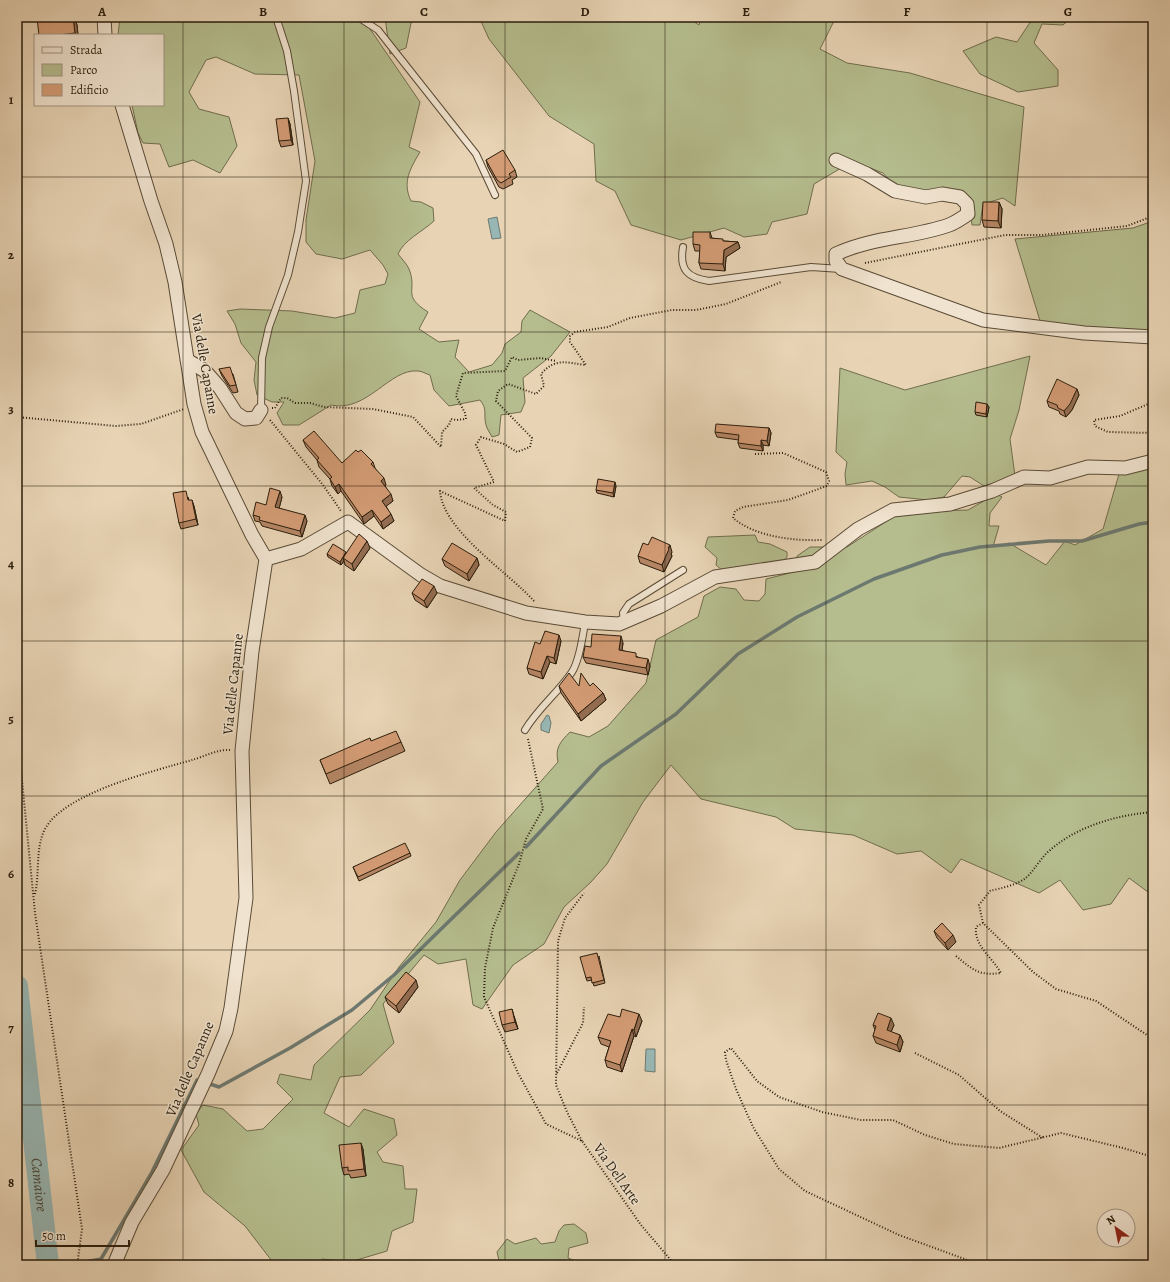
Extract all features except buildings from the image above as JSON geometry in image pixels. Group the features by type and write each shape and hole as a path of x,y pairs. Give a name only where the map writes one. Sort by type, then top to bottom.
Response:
{"street":[{"path":"104,17 104,34"},
{"name":"Via delle Capanne","path":"114,1265 132,1222 169,1158 208,1074 226,1031 231,1008 246,898 242,751 252,651 266,559 252,535 202,432 194,404 175,282 166,244 151,202 122,106"},
{"path":"836,160 867,174 895,191 926,197 942,194 960,196 967,204 968,214 950,225 871,242 847,249 836,254 836,260 842,269 983,320 1084,333 1153,337"},
{"path":"187,360 205,371 220,388 236,413 245,419 256,418 261,410"},
{"path":"266,559 301,549 348,522 421,575 440,586 526,613 585,622 620,624 661,606 715,578 815,562 858,529 893,510 950,504 992,491 1024,477 1050,478 1088,467 1125,468 1153,461"}],"lane":[{"path":"261,410 262,358 269,327 288,275 298,232 306,181 287,51 276,17"},
{"path":"358,17 378,30 476,154 495,195"},
{"path":"683,247 681,258 684,268 694,279 709,281 811,267 842,269"},
{"path":"624,622 623,614 628,604 683,570"},
{"path":"525,730 534,715 549,701 573,671 585,622"}],"path":[{"path":"862,264 1005,235 1042,235 1127,226 1153,216"},
{"path":"261,410 275,408 281,398 287,398 295,403 310,403 324,407 373,410 413,418 441,447 442,432 449,425 451,419 466,419 465,413 456,396 463,373 505,371 512,357 518,360 541,358 557,362 586,365 570,342 570,336 575,332 608,327 630,318 672,310 696,310 726,304 783,281"},
{"path":"539,615 539,607 528,595 474,547 442,506 440,491 506,521 506,512 492,505 474,488 494,482 476,445 481,437 504,444 517,452 530,447 532,438 496,401 498,391 508,384 536,394 544,386 541,374 547,367 557,362"},
{"path":"1153,402 1120,416 1094,420 1095,426 1108,432 1153,433"},
{"path":"17,417 116,426 141,424 194,404"},
{"path":"261,410 323,485 348,522"},
{"path":"755,454 783,452 826,472 830,481 827,486 788,500 743,507 735,511 732,518 740,524 783,539 842,541"},
{"path":"17,729 30,872 35,895 36,921 82,1228 78,1259 75,1265"},
{"name":"Via Dell Arte","path":"525,730 543,809 526,838 519,864 493,928 485,968 484,997 518,1073 546,1124 582,1141 641,1225 675,1265"},
{"path":"35,895 38,878 39,847 45,828 57,814 89,794 155,771 226,750 242,751"},
{"path":"1153,812 1129,814 1080,830 1049,851 1026,878 990,891 979,905 983,923 1033,972 1056,988 1096,1001 1153,1039"},
{"path":"582,1141 567,1112 556,1085 556,1075 558,940 564,918 584,893"},
{"path":"956,956 970,968 986,975 1002,973 994,961 981,948 975,936 976,927 983,923"},
{"path":"556,1075 583,1023 584,1007"},
{"path":"981,1265 899,1236 805,1191 779,1169 753,1127 736,1089 726,1060 725,1052 731,1048 757,1081 779,1097 822,1112 861,1120 893,1120 925,1135 954,1144 999,1148 1061,1133 1153,1157"},
{"path":"915,1053 959,1075 1000,1111 1042,1138"}],"green space":[{"path":"120,17 372,17 370,29 420,102 409,147 420,152 410,170 407,188 411,201 421,202 433,208 434,221 404,244 398,254 409,269 412,283 412,297 428,312 419,329 439,342 459,340 455,357 469,372 492,365 502,353 505,344 521,332 522,321 530,310 570,332 551,356 523,378 525,402 521,412 501,415 499,435 492,437 488,430 485,421 484,407 480,400 449,406 434,390 430,375 421,371 408,372 398,376 356,403 344,406 331,405 299,425 283,425 277,413 284,402 272,402 257,395 254,380 256,362 241,343 235,324 227,311 240,309 292,311 335,318 355,313 360,290 385,284 388,274 383,265 370,250 342,259 316,254 306,242 306,220 315,161 299,75 255,74 216,57 206,60 189,92 199,109 229,117 237,146 220,173 193,160 169,167 160,144 143,143 138,133 132,106 164,106 164,34 118,34"},
{"path":"385,17 420,17 411,23 406,48 390,54"},
{"path":"479,17 687,17 699,25 701,17 836,17 820,49 847,63 910,73 1024,107 1015,206 1003,198 983,204 980,225 972,225 969,199 896,188 883,173 862,165 848,164 814,184 807,214 772,222 767,234 744,237 724,228 681,240 631,225 615,191 596,181 594,144 549,116 489,39"},
{"path":"1031,17 1072,17 1063,25 1042,24 1034,43 1058,70 1058,86 1018,92 980,74 963,51 996,37 1017,42 1033,18"},
{"path":"1153,221 1153,334 1041,324 1015,239 1133,228"},
{"path":"1030,356 1019,410 1010,439 1015,476 984,486 970,477 962,476 944,497 928,500 899,497 885,487 872,481 846,485 845,474 847,462 836,452 840,368 905,390"},
{"path":"1153,467 1153,902 1152,895 1129,878 1111,904 1083,910 1060,880 1039,893 961,859 951,873 921,851 897,854 853,835 795,829 776,817 701,799 671,765 643,802 607,864 591,882 564,907 544,944 513,965 482,1009 473,1005 466,959 438,964 424,955 383,1004 394,1043 361,1075 340,1077 324,1113 349,1127 364,1109 394,1119 397,1135 377,1152 383,1162 403,1166 405,1189 417,1189 413,1222 392,1231 387,1251 350,1262 322,1259 318,1265 275,1265 245,1226 204,1192 181,1150 199,1125 196,1114 203,1105 223,1109 247,1131 263,1129 293,1099 277,1083 280,1074 311,1080 314,1065 370,1010 399,967 436,922 460,880 496,832 558,762 557,753 563,739 570,732 589,737 608,726 646,683 656,640 698,617 704,596 720,587 736,589 744,600 759,601 765,594 766,579 798,571 797,556 810,547 847,547 901,512 968,510 996,494 1002,497 990,513 989,526 999,526 993,547 1009,543 1046,565 1065,541 1075,545 1103,529 1119,474"},
{"path":"755,535 758,542 770,544 787,552 787,557 776,571 723,571 716,565 717,558 705,547 708,537"},
{"path":"574,1224 586,1233 588,1243 569,1248 568,1258 585,1265 500,1265 497,1252 507,1239 515,1244 536,1238 541,1244 555,1242 559,1231 564,1225"}],"water":[{"path":"497,217 501,238 492,239 488,219"},
{"path":"547,715 549,716 551,723 549,733 541,730 541,724"},
{"path":"646,1049 655,1049 655,1072 645,1071"}],"waterway":[{"path":"526,847 601,766 676,714 738,654 797,617 874,579 942,555 980,547 1049,541 1082,541 1139,524 1153,522"},
{"path":"207,1083 219,1087 290,1048 352,1010 394,975 519,853"},
{"name":"Camaiore","path":"17,986 48,1265"},
{"path":"68,1265 101,1259 151,1174 197,1080 201,1081"}]}
